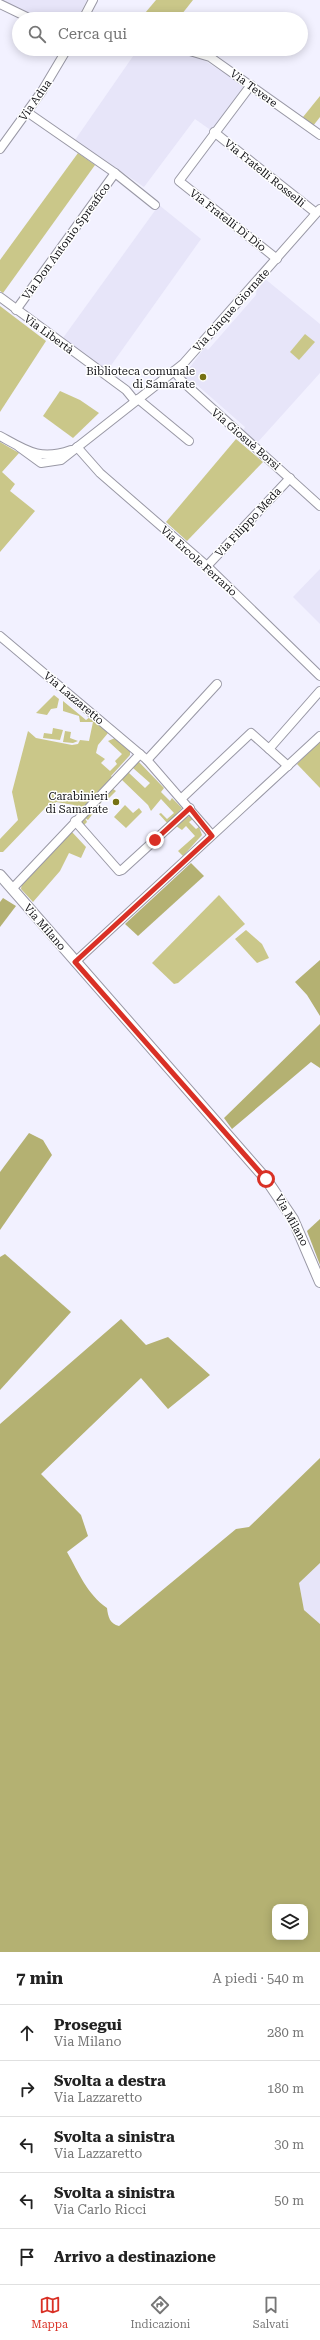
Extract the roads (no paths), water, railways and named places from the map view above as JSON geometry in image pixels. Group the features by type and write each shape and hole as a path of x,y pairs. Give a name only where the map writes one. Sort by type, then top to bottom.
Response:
{"street":[{"path":"87,12 93,0"},
{"path":"0,4 17,12"},
{"name":"Via Adua","path":"0,149 27,112 63,56"},
{"name":"Via Tevere","path":"207,56 251,85 320,135"},
{"path":"214,132 251,85"},
{"name":"Via Don Antonio Spreafico","path":"27,112 115,173 155,205"},
{"name":"Via Fratelli Di Dio","path":"214,132 179,181 277,259"},
{"name":"Via Fratelli Rosselli","path":"214,132 318,211"},
{"name":"Via Don Antonio Spreafico","path":"16,310 115,173"},
{"name":"Via Cinque Giornate","path":"0,436 19,447 36,460 48,463 62,460 174,371 277,259 318,211"},
{"name":"Via Libertà","path":"0,297 126,390 189,440"},
{"name":"Via Giosuè Borsi","path":"174,371 182,382 320,506"},
{"name":"Via Ercole Ferrario","path":"77,447 100,472 207,566 320,676"},
{"name":"Via Filippo Meda","path":"207,566 290,478"},
{"name":"Via Lazzaretto","path":"0,636 147,760 182,798 212,836"},
{"path":"147,760 217,684"},
{"path":"269,749 320,692"},
{"path":"182,798 251,733 288,766"},
{"path":"75,962 320,736"},
{"path":"12,889 140,754"},
{"path":"75,821 119,871 122,870 190,808"},
{"name":"Via Milano","path":"0,875 275,1190 299,1230 320,1282"}],"place":[{"name":"Biblioteca comunale di Samarate","path":"203,377"},
{"name":"Carabinieri di Samarate","path":"116,802"}]}
